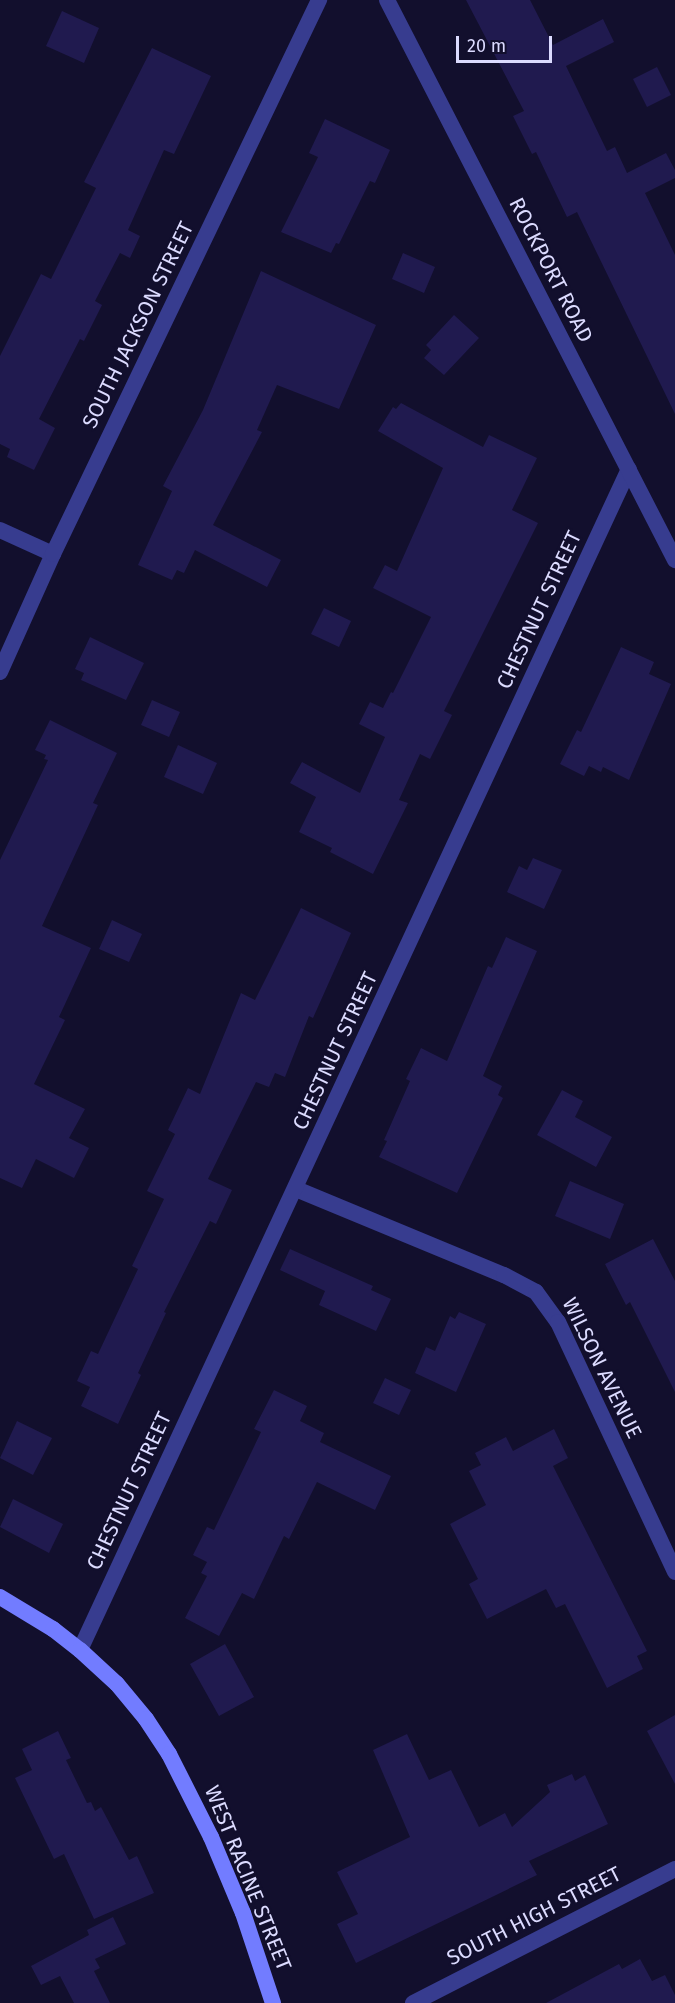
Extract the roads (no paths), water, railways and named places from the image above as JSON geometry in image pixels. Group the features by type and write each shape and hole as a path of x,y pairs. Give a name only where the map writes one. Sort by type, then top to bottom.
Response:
{"main road":[{"name":"WEST RACINE STREET","path":"0,1597 53,1629 80,1650 117,1684 146,1719 169,1754 212,1837 243,1913 273,2003"}],"street":[{"name":"SOUTH JACKSON STREET","path":"0,672 53,554 319,0"},
{"name":"ROCKPORT ROAD","path":"387,0 675,560"},
{"name":"CHESTNUT STREET","path":"80,1650 629,469"},
{"path":"0,530 53,554"},
{"name":"WILSON AVENUE","path":"296,1189 504,1275 536,1292 558,1322 675,1572"},
{"name":"SOUTH HIGH STREET","path":"413,2003 675,1869"}]}
